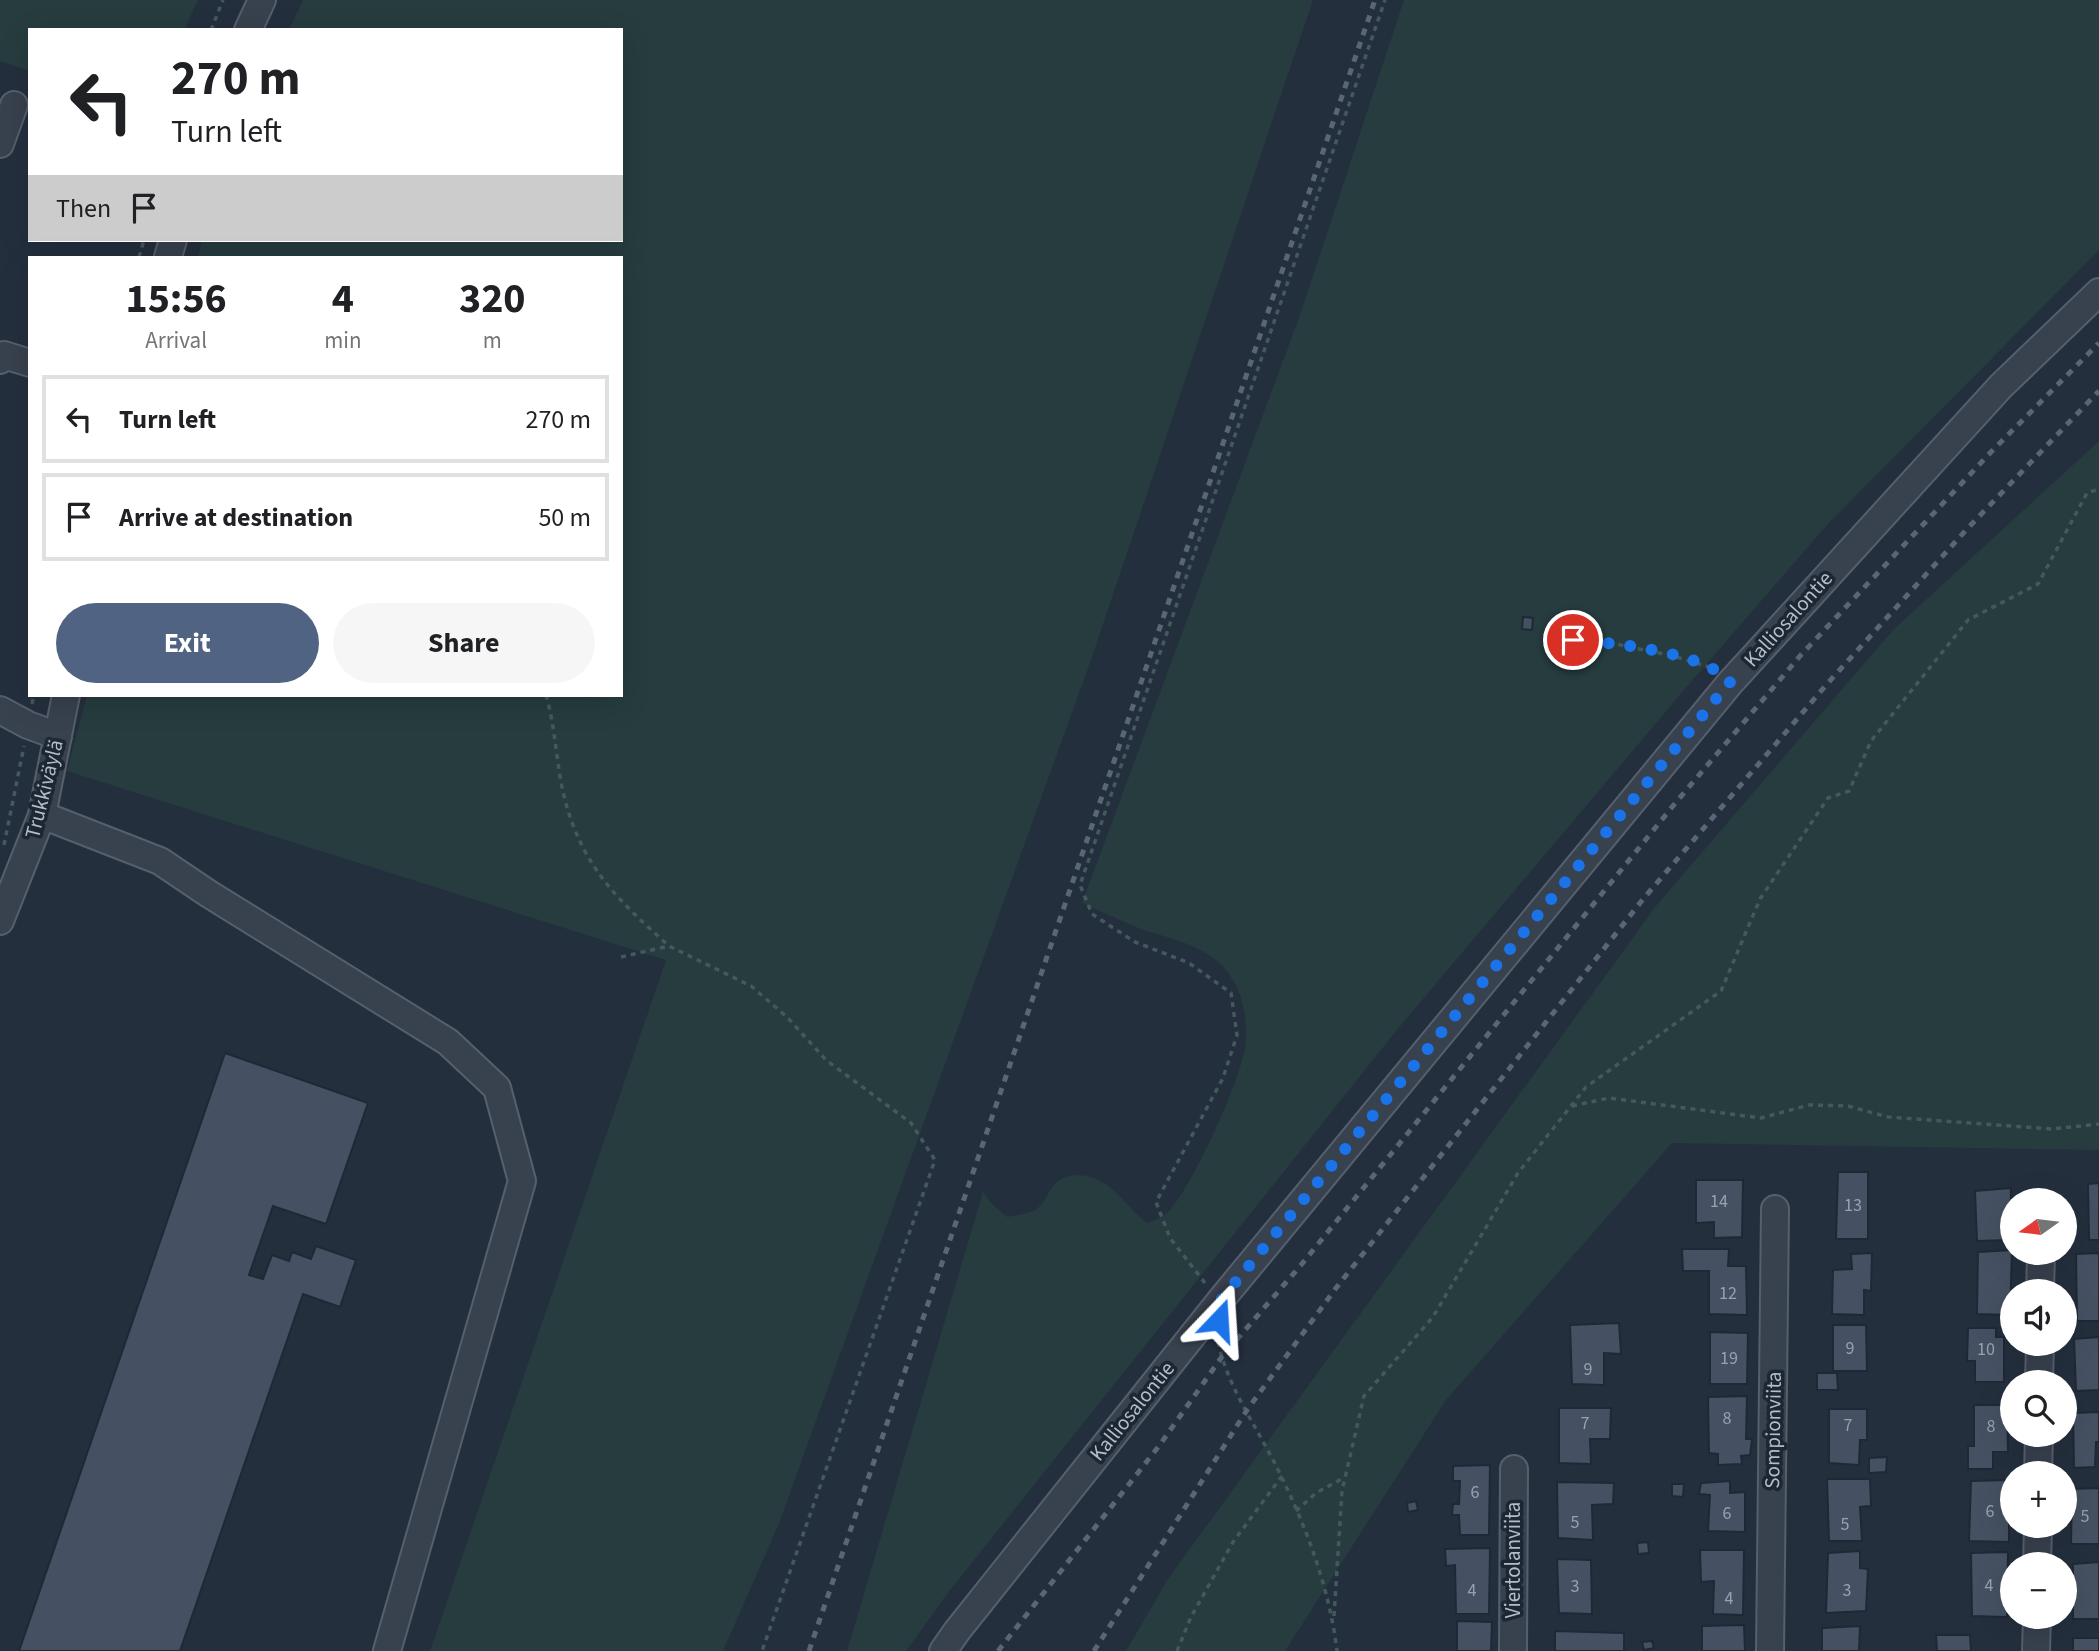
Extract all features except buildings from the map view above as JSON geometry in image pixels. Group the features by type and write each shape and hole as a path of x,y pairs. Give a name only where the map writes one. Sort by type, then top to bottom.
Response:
{"street":[{"path":"249,28 262,0"},
{"path":"0,144 15,105"},
{"name":"Kalliosalontie","path":"943,1651 1220,1301 1730,682 2001,386 2099,292"},
{"path":"0,360 4,355 28,362"},
{"name":"Trukkiväylä","path":"0,921 42,815 66,697"},
{"path":"0,710 28,725 58,736"},
{"path":"42,815 160,861 448,1042 497,1088 522,1181 387,1651"},
{"name":"Sompionviita","path":"1770,1651 1775,1209"},
{"name":"Viertolanviita","path":"1513,1651 1514,1469"},
{"path":"2036,1651 2037,1629"}],"path":[{"path":"212,28 223,0"},
{"path":"1220,1301 1170,1238 1156,1202 1223,1078 1237,1035 1231,993 1189,963 1135,942 1092,914 1080,886 1385,0"},
{"path":"1333,1620 1342,1491 1364,1396 1433,1317 1518,1173 1586,1087 1721,991 1760,899 1828,798 1849,791 1871,741 1968,620 2038,584 2087,493 2099,489"},
{"path":"1550,632 1573,640 1606,642 1673,656 1712,668 1730,682"},
{"path":"3,851 34,697"},
{"path":"547,697 553,718 565,800 583,850 619,900 669,946 751,986 787,1017 826,1060 911,1123 935,1160 762,1651"},
{"path":"621,957 669,946"},
{"path":"1571,1107 1609,1098 1761,1118 1809,1105 1848,1106 1888,1117 2052,1129 2099,1124"},
{"path":"1218,1338 1221,1358 1232,1386 1282,1476 1314,1554 1333,1620 1337,1651"},
{"path":"1296,1511 1317,1493 1347,1475"},
{"path":"1177,1651 1191,1617 1233,1542 1282,1476"}],"green space":[{"path":"0,0 198,0 185,28 28,28 28,70 0,61"},
{"path":"303,0 1313,0 1091,660 778,1526 723,1651 430,1651 666,960 67,771 86,697 623,697 623,256 198,256 202,242 623,242 623,28 290,28"},
{"path":"1404,0 2099,0 2099,250 1827,525 1684,690 1396,1031 947,1594 906,1651 847,1651 983,1192 1007,1217 1035,1210 1059,1180 1078,1175 1098,1180 1110,1187 1147,1223 1160,1218 1176,1202 1202,1158 1236,1078 1246,1040 1246,1021 1240,994 1226,970 1218,961 1198,949 1141,929 1082,903 1300,315"},
{"path":"2099,441 2099,1150 1672,1143 1446,1400 1285,1651 1126,1651 1168,1579 1656,906 1893,630"}],"railway":[{"path":"809,1651 1375,0"},
{"path":"998,1651 1159,1446 1221,1358 1301,1265 1677,801 1800,656 1991,452 2099,343"},
{"path":"1094,1651 1247,1410 1336,1288 1644,898 1827,684 1967,529 2099,391"}],"route":[{"path":"1219,1320 1220,1301 1730,682 1712,668 1673,656 1606,642 1573,640"}]}
